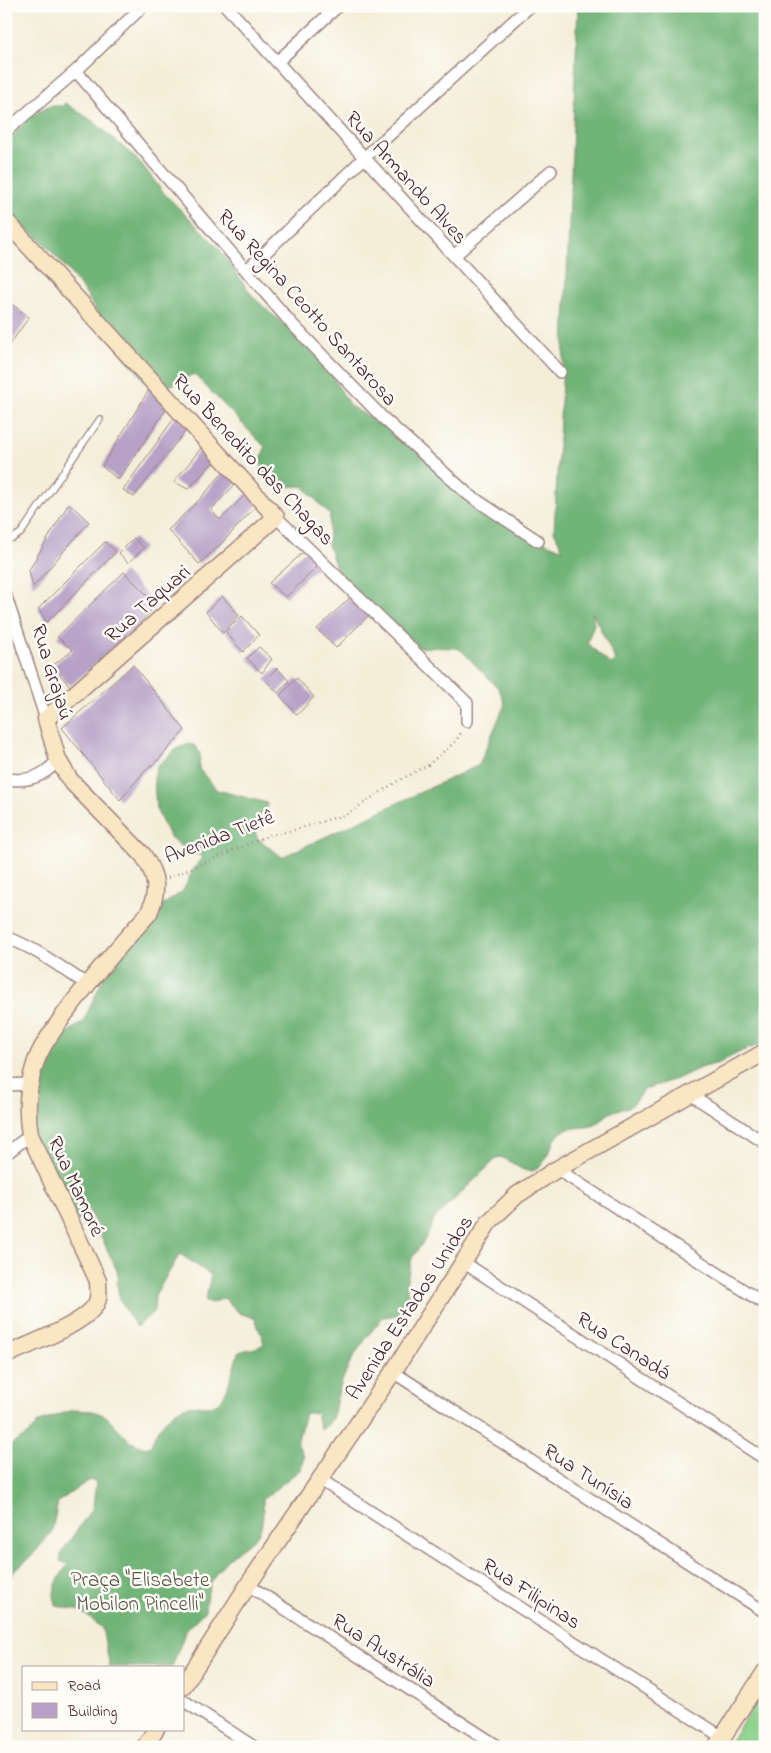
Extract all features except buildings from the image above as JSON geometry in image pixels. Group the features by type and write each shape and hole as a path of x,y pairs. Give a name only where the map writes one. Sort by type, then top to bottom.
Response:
{"street":[{"path":"6,131 76,71 143,6"},
{"name":"Rua Armando Alves","path":"226,6 560,372"},
{"path":"277,62 338,6"},
{"path":"247,270 364,158 530,6"},
{"name":"Rua Regina Ceotto Santarosa","path":"76,71 291,323 383,418 469,494 538,541"},
{"path":"454,256 550,171"},
{"name":"Rua Benedito das Chagas","path":"6,221 276,518 467,703 467,722"},
{"name":"Rua Taquari","path":"46,719 276,518"},
{"name":"Rua Grajaú","path":"6,597 58,760 70,780 143,855 152,869 155,884"},
{"path":"6,779 29,780 50,769 58,760"},
{"name":"Avenida Tietê","path":"29,1084 35,1062 46,1040 86,984 149,913 154,899 155,884"},
{"path":"6,937 20,942 41,954 86,984"},
{"name":"Avenida Estados Unidos","path":"185,1684 248,1586 393,1372 489,1222 517,1194 557,1169 765,1052"},
{"path":"6,1085 29,1084"},
{"name":"Rua Mamoré","path":"6,1355 76,1323 89,1313 97,1303 99,1293 98,1281 30,1135 27,1117 29,1084"},
{"path":"690,1094 765,1143"},
{"path":"6,1154 30,1135"},
{"path":"557,1169 765,1304"},
{"name":"Rua Canadá","path":"463,1262 765,1459"},
{"name":"Rua Tunísia","path":"393,1372 765,1612"},
{"name":"Rua Filipinas","path":"321,1480 719,1742"},
{"name":"Rua Austrália","path":"248,1586 499,1747"},
{"path":"719,1742 765,1672"},
{"path":"185,1702 254,1747"},
{"path":"145,1747 155,1730"}],"lane":[{"path":"6,539 13,538 21,533 100,419"}],"path":[{"name":"Avenida Tietê","path":"155,884 270,835 347,814 396,782 428,766 456,741 467,722"}],"green space":[{"name":"Praça \"Elisabete Mobilon Pincelli\"","path":"578,6 765,6 765,1043 742,1051 719,1063 700,1068 679,1078 642,1090 638,1098 630,1106 612,1112 594,1125 565,1130 556,1139 542,1164 532,1171 523,1170 507,1159 498,1157 435,1218 426,1238 412,1258 406,1284 410,1306 398,1315 383,1317 358,1349 342,1383 329,1423 320,1429 316,1413 305,1413 297,1443 304,1456 301,1469 263,1499 262,1521 258,1534 219,1569 208,1592 205,1611 186,1630 172,1666 110,1666 102,1628 81,1611 57,1606 54,1595 56,1584 68,1564 60,1561 61,1553 93,1507 96,1481 89,1480 58,1502 52,1531 31,1557 15,1569 11,1579 6,1582 6,1448 27,1435 39,1422 72,1410 93,1411 106,1416 131,1442 145,1448 151,1446 160,1427 176,1411 188,1406 214,1405 221,1400 228,1386 238,1353 259,1347 264,1343 255,1318 239,1313 224,1298 212,1303 205,1301 211,1275 180,1254 155,1295 154,1311 137,1327 119,1295 118,1273 87,1206 79,1222 53,1182 35,1141 32,1095 44,1048 83,1022 103,979 107,957 140,921 183,891 193,870 203,856 187,852 169,836 156,809 154,778 157,766 178,748 190,744 196,746 200,754 199,769 217,790 267,803 267,808 255,830 257,838 282,857 479,765 505,704 499,689 462,651 457,648 417,647 340,579 328,545 330,515 303,486 283,487 264,479 261,460 265,447 194,374 155,393 111,340 87,295 67,269 42,241 19,224 6,206 6,144 29,117 50,106 62,106 65,103 94,122 140,162 162,191 218,247 253,297 322,359 350,406 382,424 530,536 563,550 554,531 564,346","holes":["592,612 616,661 610,664 587,643 594,624"]},
{"path":"765,1688 765,1747 727,1747"}]}
